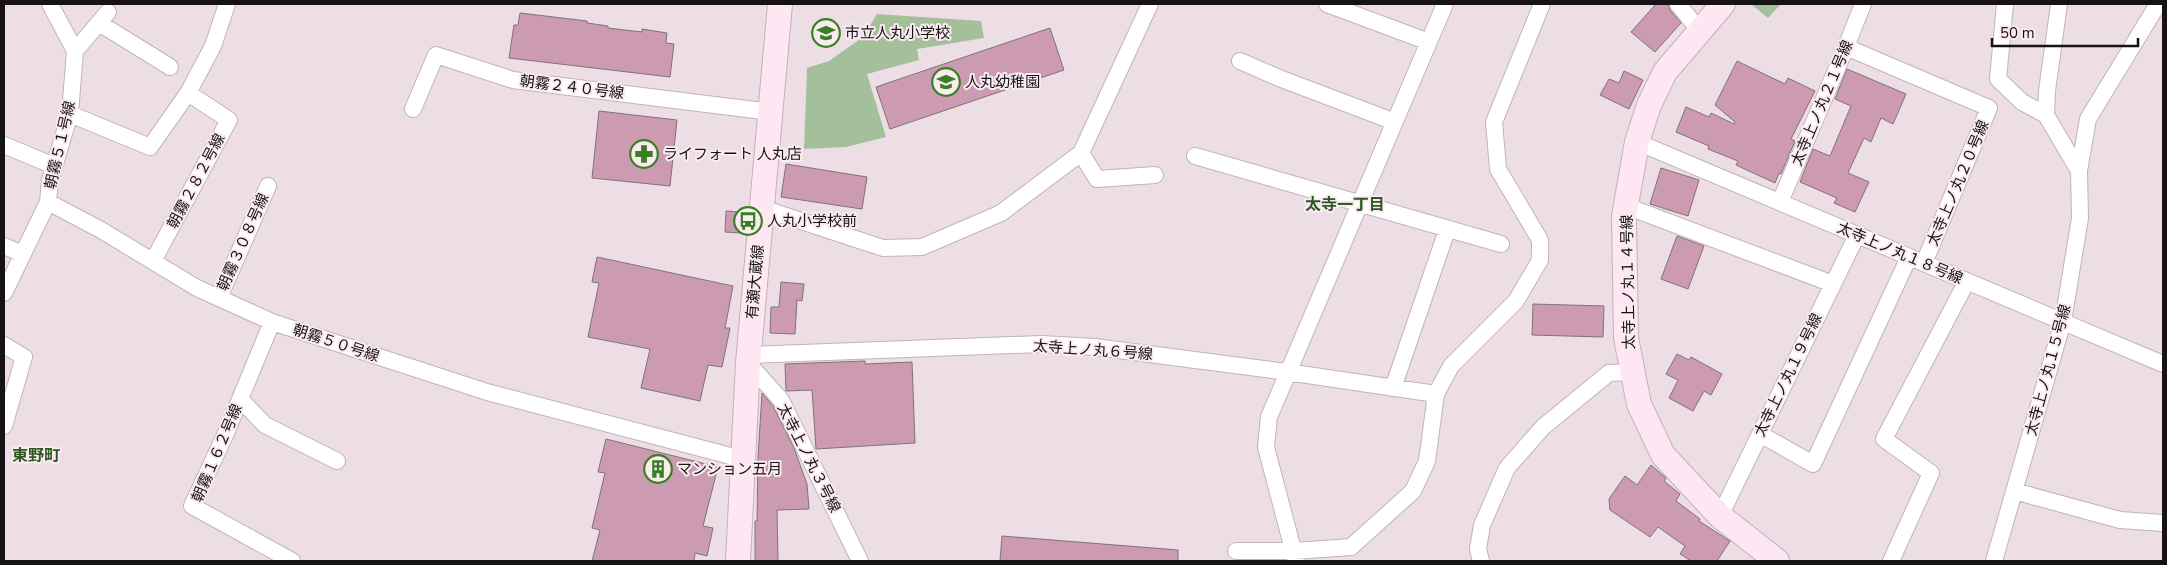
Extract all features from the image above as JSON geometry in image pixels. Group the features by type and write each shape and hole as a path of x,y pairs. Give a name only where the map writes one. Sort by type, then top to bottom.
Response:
{"street":[{"path":"50,4 75,52 103,17 170,67"},
{"path":"70,114 150,147 188,94 213,46 227,4"},
{"name":"有瀬大蔵線","path":"738,561 748,359 780,4"},
{"path":"762,208 883,248 922,247 1001,213 1081,153 1150,4"},
{"path":"1327,4 1429,42"},
{"path":"1295,556 1266,447 1269,417 1445,4"},
{"path":"1236,551 1295,556 1351,547 1413,491 1427,461 1436,394 1451,366 1516,301 1540,260 1540,240 1498,169 1494,122 1542,4"},
{"path":"1678,4 1699,30"},
{"name":"太寺上ノ丸１４号線","path":"1723,4 1665,72 1649,105 1638,142 1624,216 1626,338 1638,404 1663,455 1720,516 1776,561"},
{"name":"太寺上ノ丸２１号線","path":"1780,202 1863,4"},
{"path":"2005,4 1998,79 2022,102 2046,115 2047,91 2059,4"},
{"path":"2079,171 2088,119 2158,4"},
{"name":"太寺上ノ丸２０号線","path":"1846,47 1990,108 1916,260"},
{"name":"朝霧５１号線","path":"48,202 50,180 70,114 75,52"},
{"name":"朝霧２４０号線","path":"413,109 436,55 513,80 771,112"},
{"path":"1240,61 1279,78 1395,122"},
{"name":"朝霧２８２号線","path":"153,261 229,120 188,94"},
{"name":"太寺上ノ丸１５号線","path":"1994,561 2063,321 2080,218 2079,171 2046,115"},
{"name":"太寺上ノ丸１８号線","path":"1638,142 2163,364"},
{"path":"4,145 54,166"},
{"path":"1081,153 1097,179 1155,175"},
{"path":"1194,156 1501,244"},
{"name":"朝霧３０８号線","path":"219,298 268,186"},
{"path":"4,293 48,202"},
{"name":"朝霧５０号線","path":"48,202 153,261 196,288 272,322 487,392 742,459"},
{"path":"1626,206 1833,284"},
{"path":"1393,388 1447,230"},
{"name":"太寺上ノ丸１９号線","path":"1720,516 1857,235"},
{"path":"4,246 23,254"},
{"path":"1760,434 1813,464 1916,260"},
{"path":"1891,561 1930,473 1884,439 1967,281"},
{"name":"朝霧１６２号線","path":"272,322 192,506 292,561"},
{"name":"太寺上ノ丸６号線","path":"748,359 1041,344 1095,347 1436,394"},
{"path":"4,345 24,357 4,426"},
{"name":"太寺上ノ丸３号線","path":"748,359 781,400 860,561"},
{"path":"1481,561 1478,549 1482,524 1507,468 1543,427 1609,373 1632,372"},
{"path":"240,399 265,425 338,462"},
{"path":"2014,491 2120,520 2163,523"}],"green space":[{"path":"1751,4 1781,4 1768,18"},
{"path":"877,14 981,21 984,38 917,49 919,60 867,74 886,137 846,147 804,149 807,68 829,61 863,37"}],"building":[{"path":"1656,4 1668,4 1670,10 1681,23 1655,52 1631,32"},
{"path":"520,13 587,21 587,23 608,26 608,28 642,32 642,29 667,33 666,43 674,44 670,77 509,58 514,25 518,25"},
{"path":"1050,28 1064,70 890,129 876,87"},
{"path":"1737,61 1785,84 1788,78 1815,91 1791,139 1795,141 1781,174 1779,173 1775,183 1736,165 1738,161 1708,149 1709,146 1676,132 1686,107 1709,117 1711,113 1734,124 1735,122 1715,105"},
{"path":"1847,69 1906,94 1893,124 1881,118 1871,142 1864,138 1848,173 1869,182 1855,212 1834,203 1837,198 1800,182 1813,149 1830,156 1851,106 1835,99"},
{"path":"1624,71 1643,80 1629,109 1600,95 1609,79 1619,83"},
{"path":"599,111 677,120 670,186 592,178"},
{"path":"786,164 867,177 862,209 781,197"},
{"path":"1661,168 1699,180 1688,216 1650,204"},
{"path":"726,211 741,212 740,233 725,232"},
{"path":"1677,236 1704,246 1688,289 1661,279"},
{"path":"597,257 733,286 725,328 730,328 722,367 708,365 700,401 641,388 650,349 588,337 599,283 592,282"},
{"path":"781,282 804,284 802,301 797,300 795,334 770,333 771,307 779,307"},
{"path":"1533,304 1604,306 1603,337 1532,335"},
{"path":"1677,354 1689,360 1691,357 1722,374 1711,395 1704,391 1693,411 1669,398 1678,380 1666,374"},
{"path":"865,361 865,364 912,362 915,443 816,449 812,390 786,391 785,364"},
{"path":"762,393 773,406 794,448 807,484 809,509 777,510 778,561 755,561 755,521 757,521"},
{"path":"606,439 718,467 703,526 713,528 707,556 695,553 694,561 592,561 600,530 592,528 605,473 598,472"},
{"path":"1651,465 1666,478 1664,481 1680,494 1676,501 1700,519 1699,521 1730,541 1717,561 1691,561 1680,554 1685,546 1658,527 1650,537 1610,510 1609,499 1625,476 1637,485"},
{"path":"1002,536 1178,550 1178,561 1000,561"}],"place":[{"name":"市立人丸小学校","path":"826,33"},
{"name":"人丸幼稚園","path":"946,82"},
{"name":"ライフォート 人丸店","path":"644,154"},
{"name":"人丸小学校前","path":"748,221"},
{"name":"マンション五月","path":"658,469"}],"district":[{"name":"太寺一丁目","path":"1345,204"},
{"name":"東野町","path":"36,455"}]}
